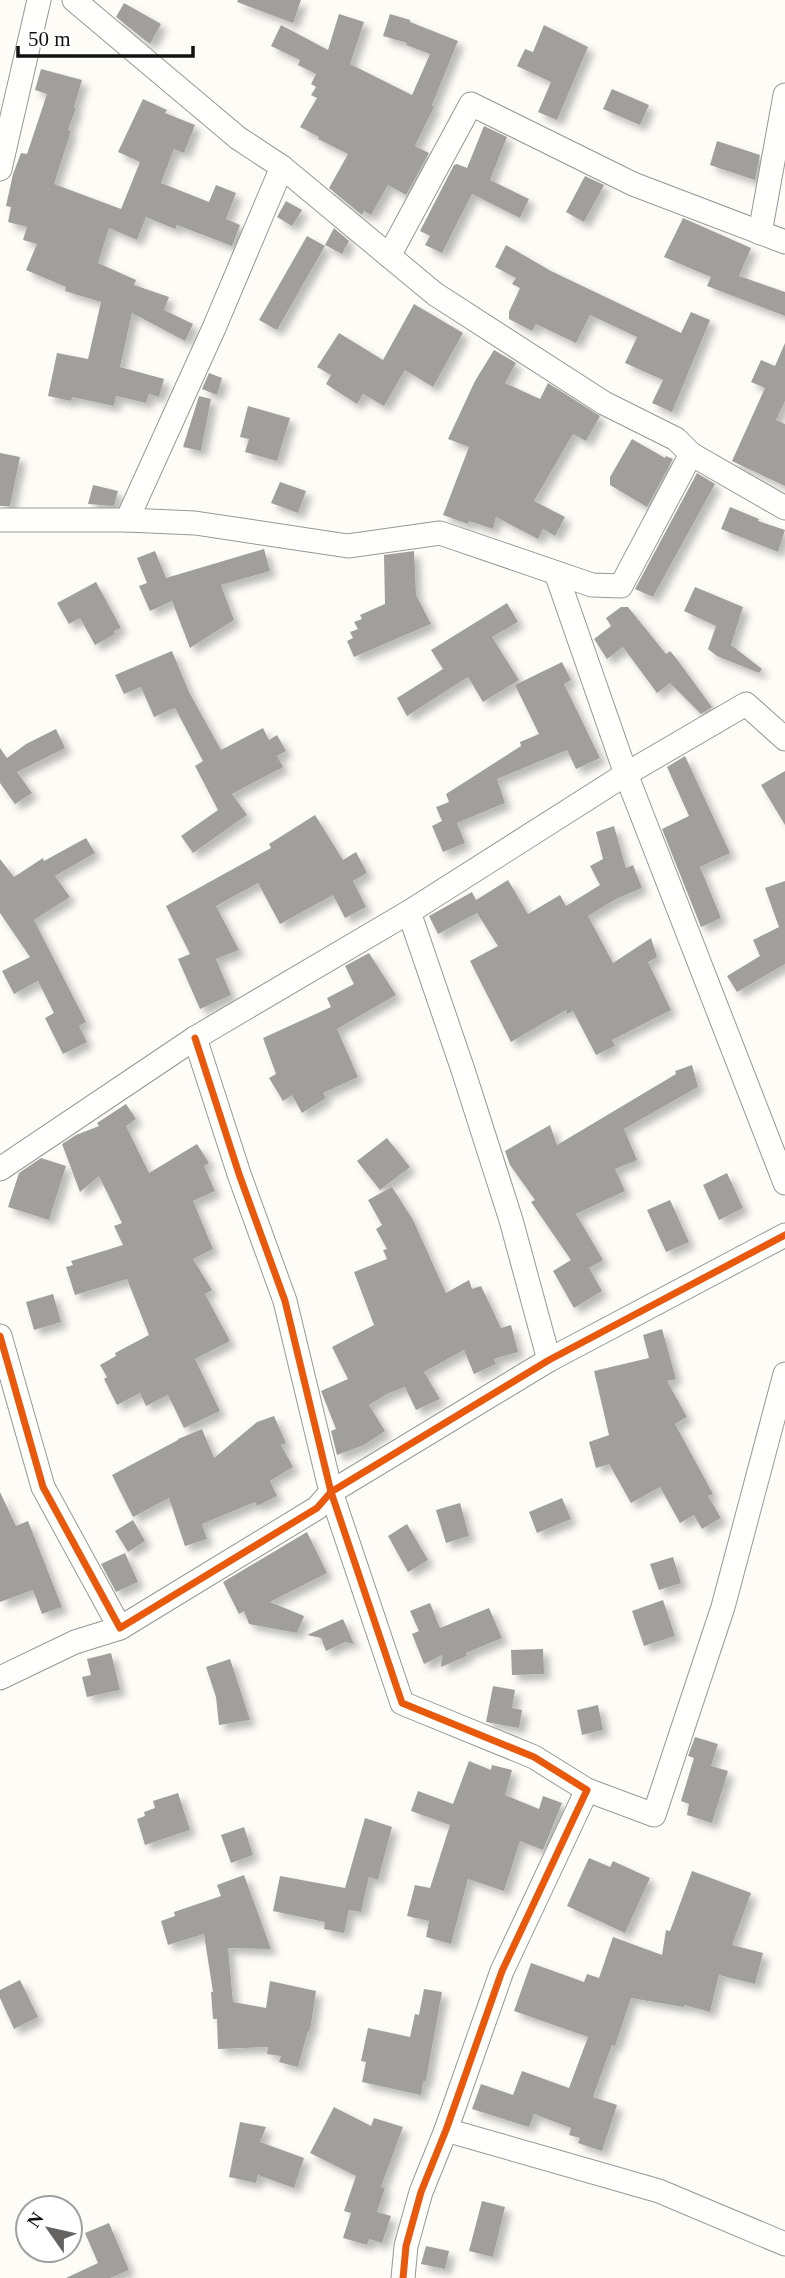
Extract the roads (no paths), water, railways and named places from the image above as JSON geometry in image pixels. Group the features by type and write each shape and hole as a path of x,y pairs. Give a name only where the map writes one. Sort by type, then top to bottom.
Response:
{"street":[{"path":"0,169 39,0"},
{"path":"74,0 238,138 282,167 435,294 604,403 676,439 691,454 785,508"},
{"path":"760,233 785,95"},
{"path":"389,256 471,104 633,184 785,242"},
{"path":"128,520 282,167"},
{"path":"0,520 195,523 348,546 440,533 592,585 621,586 691,454"},
{"path":"556,573 626,774 785,1183"},
{"path":"0,1169 195,1038 409,912 626,774 746,704 785,739"},
{"path":"409,912 511,1220 549,1360"},
{"path":"195,1038 239,1174 285,1301 331,1492 402,1703 534,1757 587,1790 654,1815 723,1607 785,1374"},
{"path":"0,1678 75,1643 120,1628 317,1508 331,1492 549,1360 785,1235"},
{"path":"0,1336 43,1487 120,1628"},
{"path":"403,2278 406,2246 421,2192 446,2130 502,1970 587,1790"},
{"path":"446,2130 659,2192 785,2244"}]}
